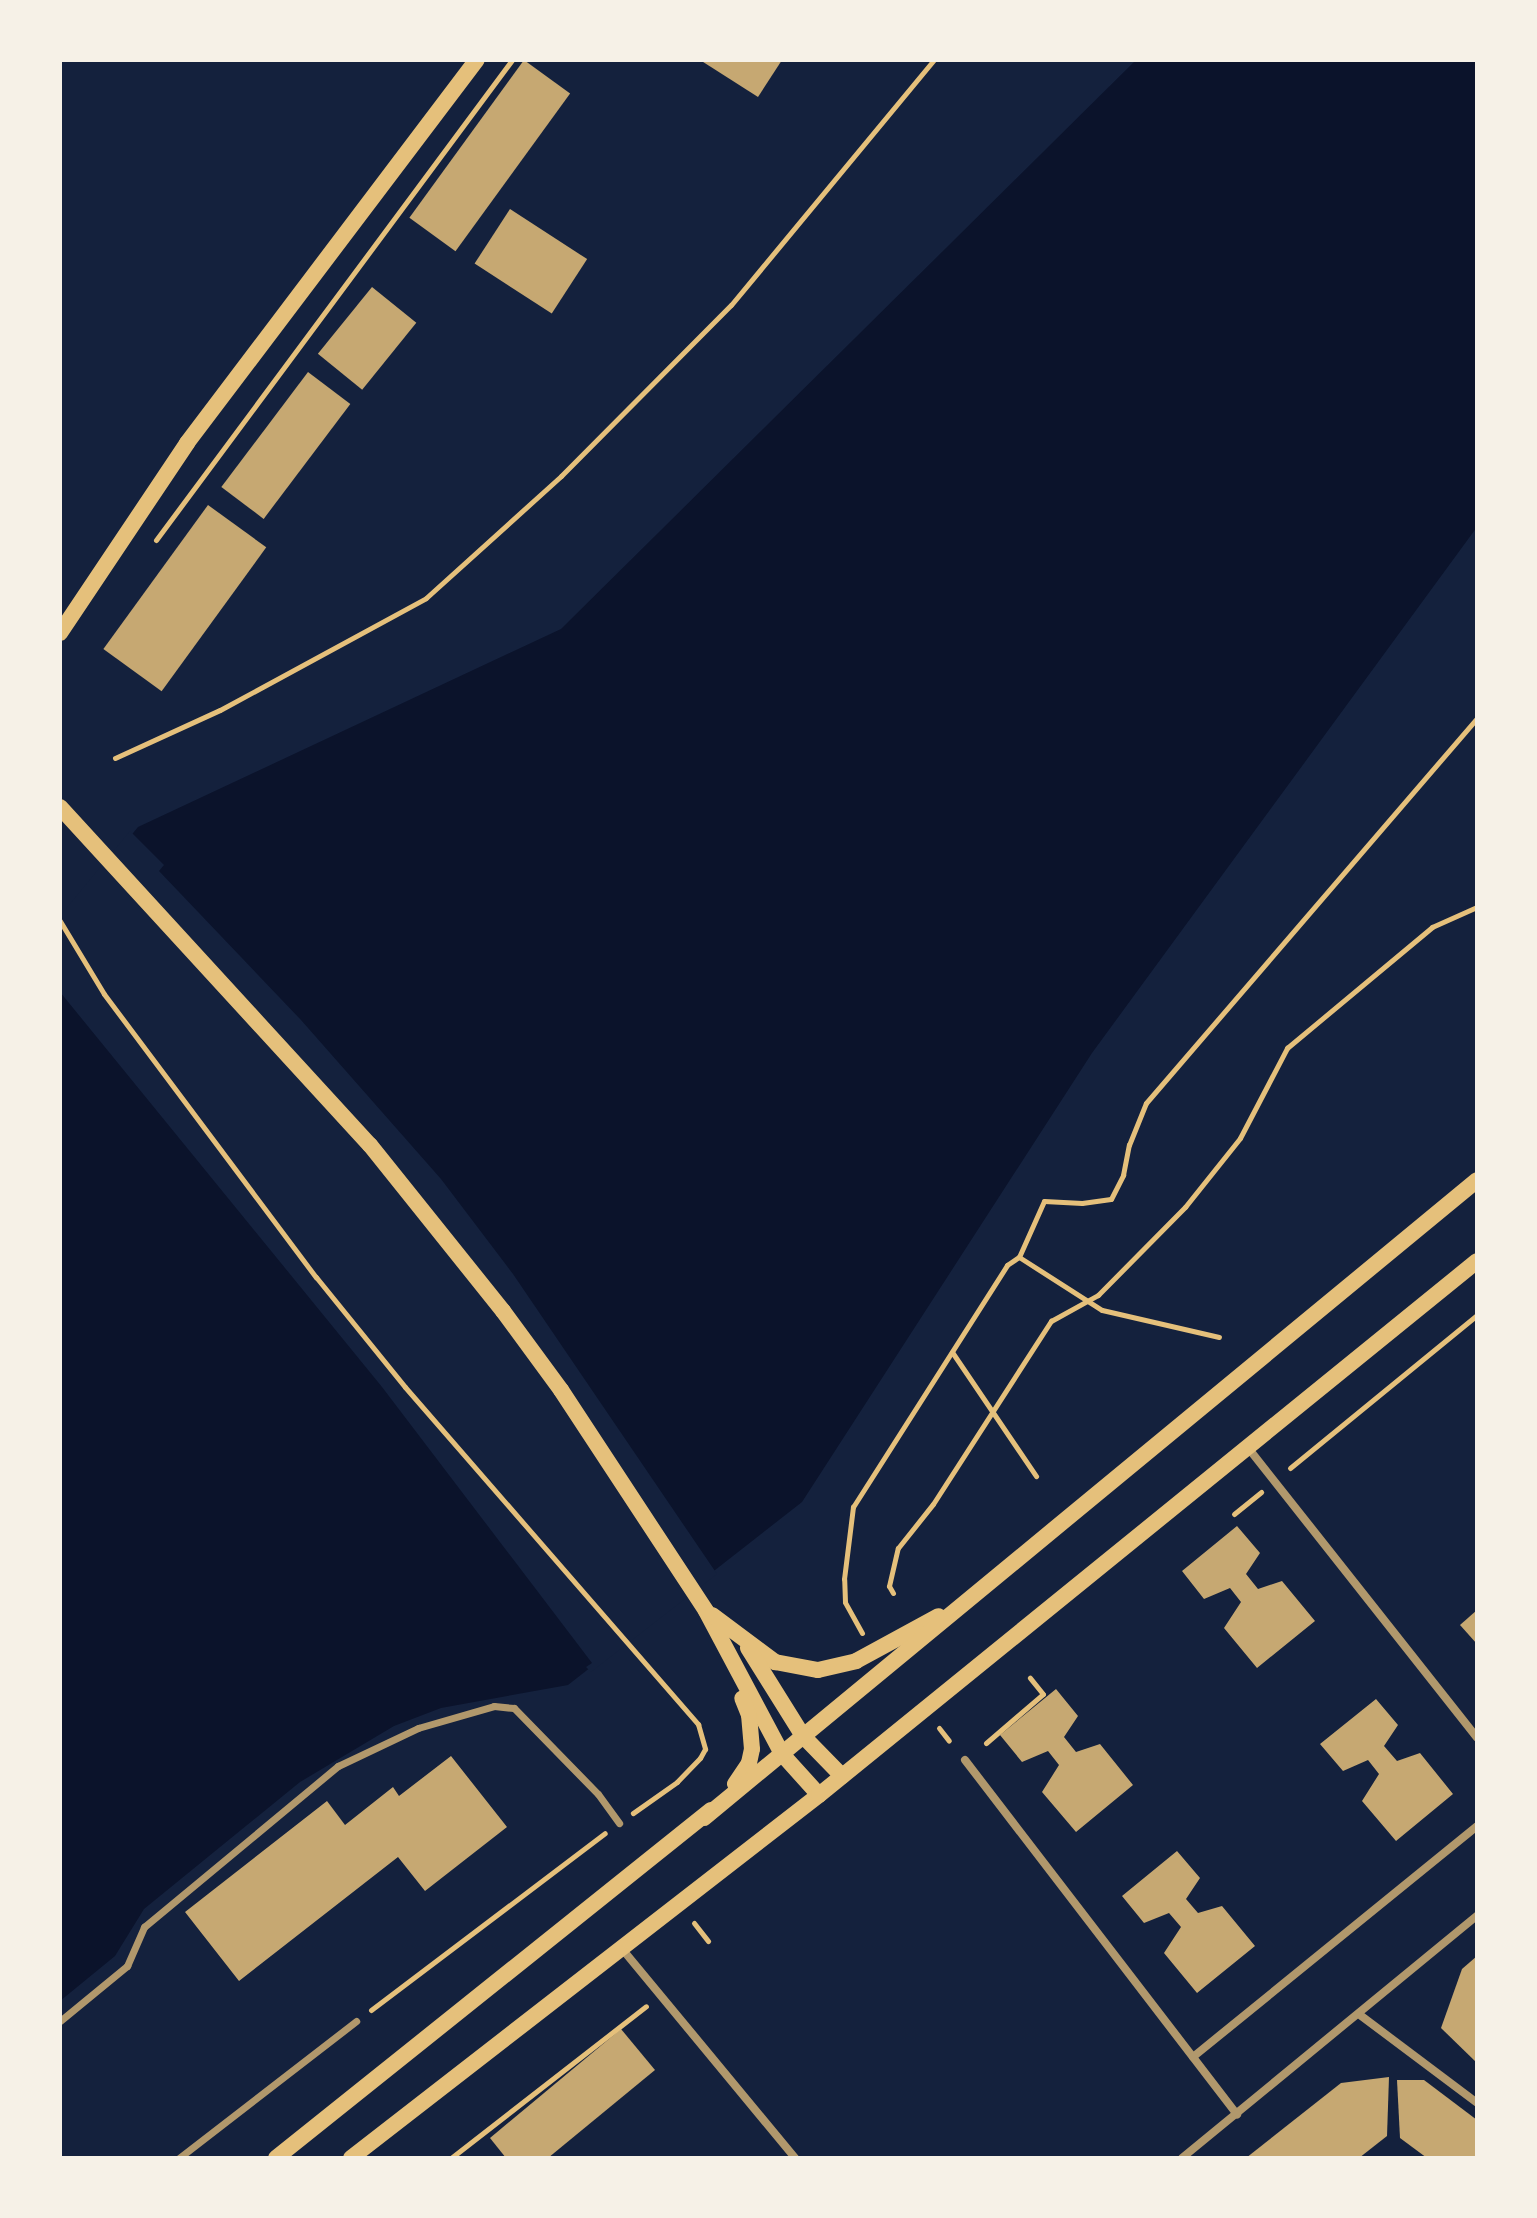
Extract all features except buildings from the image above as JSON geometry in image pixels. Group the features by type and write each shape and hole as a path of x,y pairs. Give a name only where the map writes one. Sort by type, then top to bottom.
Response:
{"main road":[{"path":"60,633 187,443 477,60"},
{"path":"60,807 268,1031 414,1197 561,1390 706,1611 782,1754 819,1795"},
{"path":"276,2158 963,1608 996,1576 1477,1180"},
{"path":"351,2158 819,1795 1477,1261"},
{"path":"706,1611 775,1662 793,1668 818,1670 845,1666 928,1623 996,1576"},
{"path":"743,1639 803,1736 842,1776"},
{"path":"704,1818 744,1773 752,1755 749,1715 737,1685 736,1670"}],"street":[{"path":"1249,1449 1477,1738"},
{"path":"60,2021 127,1966 144,1927 338,1766 418,1728 494,1706 514,1708 598,1794 619,1823"},
{"path":"965,1760 1237,2115"},
{"path":"1193,2057 1477,1826"},
{"path":"1182,2158 1477,1916"},
{"path":"623,1950 795,2158"},
{"path":"1360,2015 1477,2103"},
{"path":"179,2158 356,2021"}],"path":[{"path":"153,543 512,60"},
{"path":"115,758 220,710 426,598 561,476 731,305 934,60"},
{"path":"866,1638 845,1602 844,1579 853,1507 1007,1265 1019,1257 1044,1201 1082,1203 1111,1199 1123,1175 1129,1145 1146,1103 1477,718"},
{"path":"893,1593 889,1586 898,1548 933,1504 1051,1321 1098,1295 1185,1207 1240,1138 1287,1048 1432,927 1477,907"},
{"path":"60,921 104,994 316,1277 506,1504 648,1663 698,1724 705,1749 685,1775 356,2021"},
{"path":"1019,1257 1102,1310 1219,1337"},
{"path":"1302,1458 1477,1315"},
{"path":"952,1352 1036,1476"},
{"path":"986,1743 1043,1694 1030,1678"},
{"path":"451,2158 661,1994"}],"water":[{"path":"1136,60 1477,60 1477,527 1092,1053 802,1502 568,1685 441,1708 394,1726 300,1782 144,1909 115,1956 60,2001 60,922 138,827 561,629"}],"pier":[{"path":"130,831 164,865 159,871 301,1020 441,1179 513,1274 717,1574 591,1672 586,1667 592,1663 382,1387 60,992 60,916"}]}
